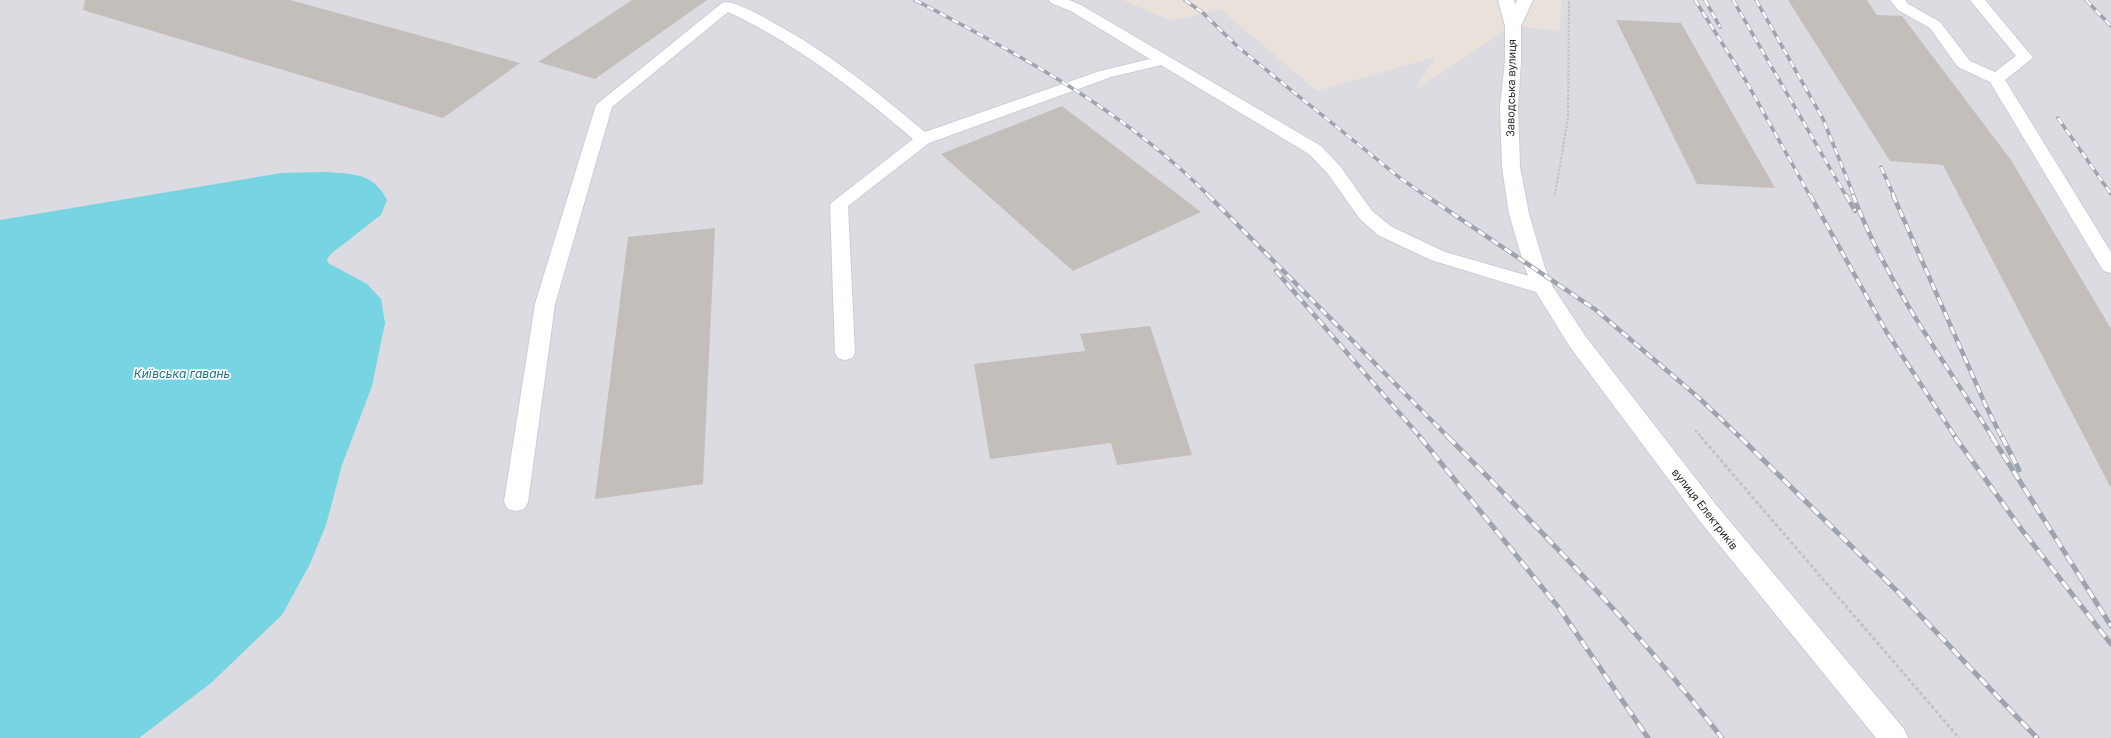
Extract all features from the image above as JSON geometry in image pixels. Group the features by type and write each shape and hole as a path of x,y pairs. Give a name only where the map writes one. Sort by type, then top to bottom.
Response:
{"street":[{"name":"Заводська вулиця","path":"1506,0 1513,26 1513,60 1509,107 1511,167 1519,214 1539,278"},
{"name":"Заводська вулиця","path":"1513,26 1525,0"},
{"name":"вулиця Електриків","path":"1539,278 1578,342 1703,507 1894,738"}],"lane":[{"path":"1056,0 1076,8 1315,150 1334,170 1366,215 1385,231 1438,256 1539,278"},
{"path":"1897,0 1903,7 1935,25 1964,64 1996,79 2111,267"},
{"path":"1977,0 2025,57 1996,79"},
{"path":"516,502 545,304 604,105 728,6 763,21 822,56 885,106 923,139"},
{"path":"845,353 839,204 923,139 1106,74 1163,60"}],"path":[{"path":"1556,200 1555,194 1568,118 1569,0"},
{"path":"1692,426 1959,738"}],"shaded area":[{"path":"0,0 1122,0 1172,21 1220,9 1317,91 1435,57 1415,90 1513,26 1560,31 1561,0 2111,0 2111,738 139,738 211,683 282,615 310,564 326,525 342,465 367,284 343,273 328,263 327,259 332,253 381,216 357,174 325,172 281,173 0,220"}],"water":[{"name":"Київська гавань","path":"325,172 353,174 368,179 375,184 387,200 381,215 332,253 327,259 328,263 367,284 381,299 385,323 372,386 342,465 326,525 310,564 282,615 211,683 139,738 0,738 0,220 281,173"}],"building":[{"path":"85,0 290,0 520,63 443,118 83,10"},
{"path":"632,0 707,0 595,79 538,62"},
{"path":"1788,0 1867,0 1877,15 1902,16 2011,160 2111,329 2111,488 1943,165 1890,161"},
{"path":"1616,20 1681,23 1775,188 1697,184"},
{"path":"1062,106 1201,212 1073,271 941,154"},
{"path":"715,228 703,484 595,499 628,237"},
{"path":"1150,326 1192,455 1117,465 1111,443 990,459 974,364 1085,351 1080,334"}],"railway":[{"path":"915,0 1032,64 1107,111 1177,165 1209,196"},
{"path":"1185,0 1203,13 1238,47 1400,178 1426,196"},
{"path":"1695,0 1746,81 1810,196"},
{"path":"1705,0 1720,27"},
{"path":"1733,0 1846,196"},
{"path":"1756,0 1823,119 1854,196"},
{"path":"2086,0 2111,26"},
{"path":"2058,118 2111,194"},
{"path":"1881,167 1894,196"},
{"path":"1425,195 1596,310 1699,398 1741,438"},
{"path":"1810,195 1886,331 1956,438"},
{"path":"1846,195 1855,211"},
{"path":"1853,195 1866,227 1899,290 1935,350 1993,438"},
{"path":"1893,195 1986,406 2002,438"},
{"path":"1209,196 1449,438"},
{"path":"1276,271 1421,438"},
{"path":"1420,437 1559,608 1648,738"},
{"path":"1740,437 1900,594 2037,738"},
{"path":"1955,437 2022,530 2111,644"},
{"path":"1992,437 2111,626"},
{"path":"2002,437 2019,470"},
{"path":"1449,438 1520,509 1590,583 1658,659 1722,738"}]}
